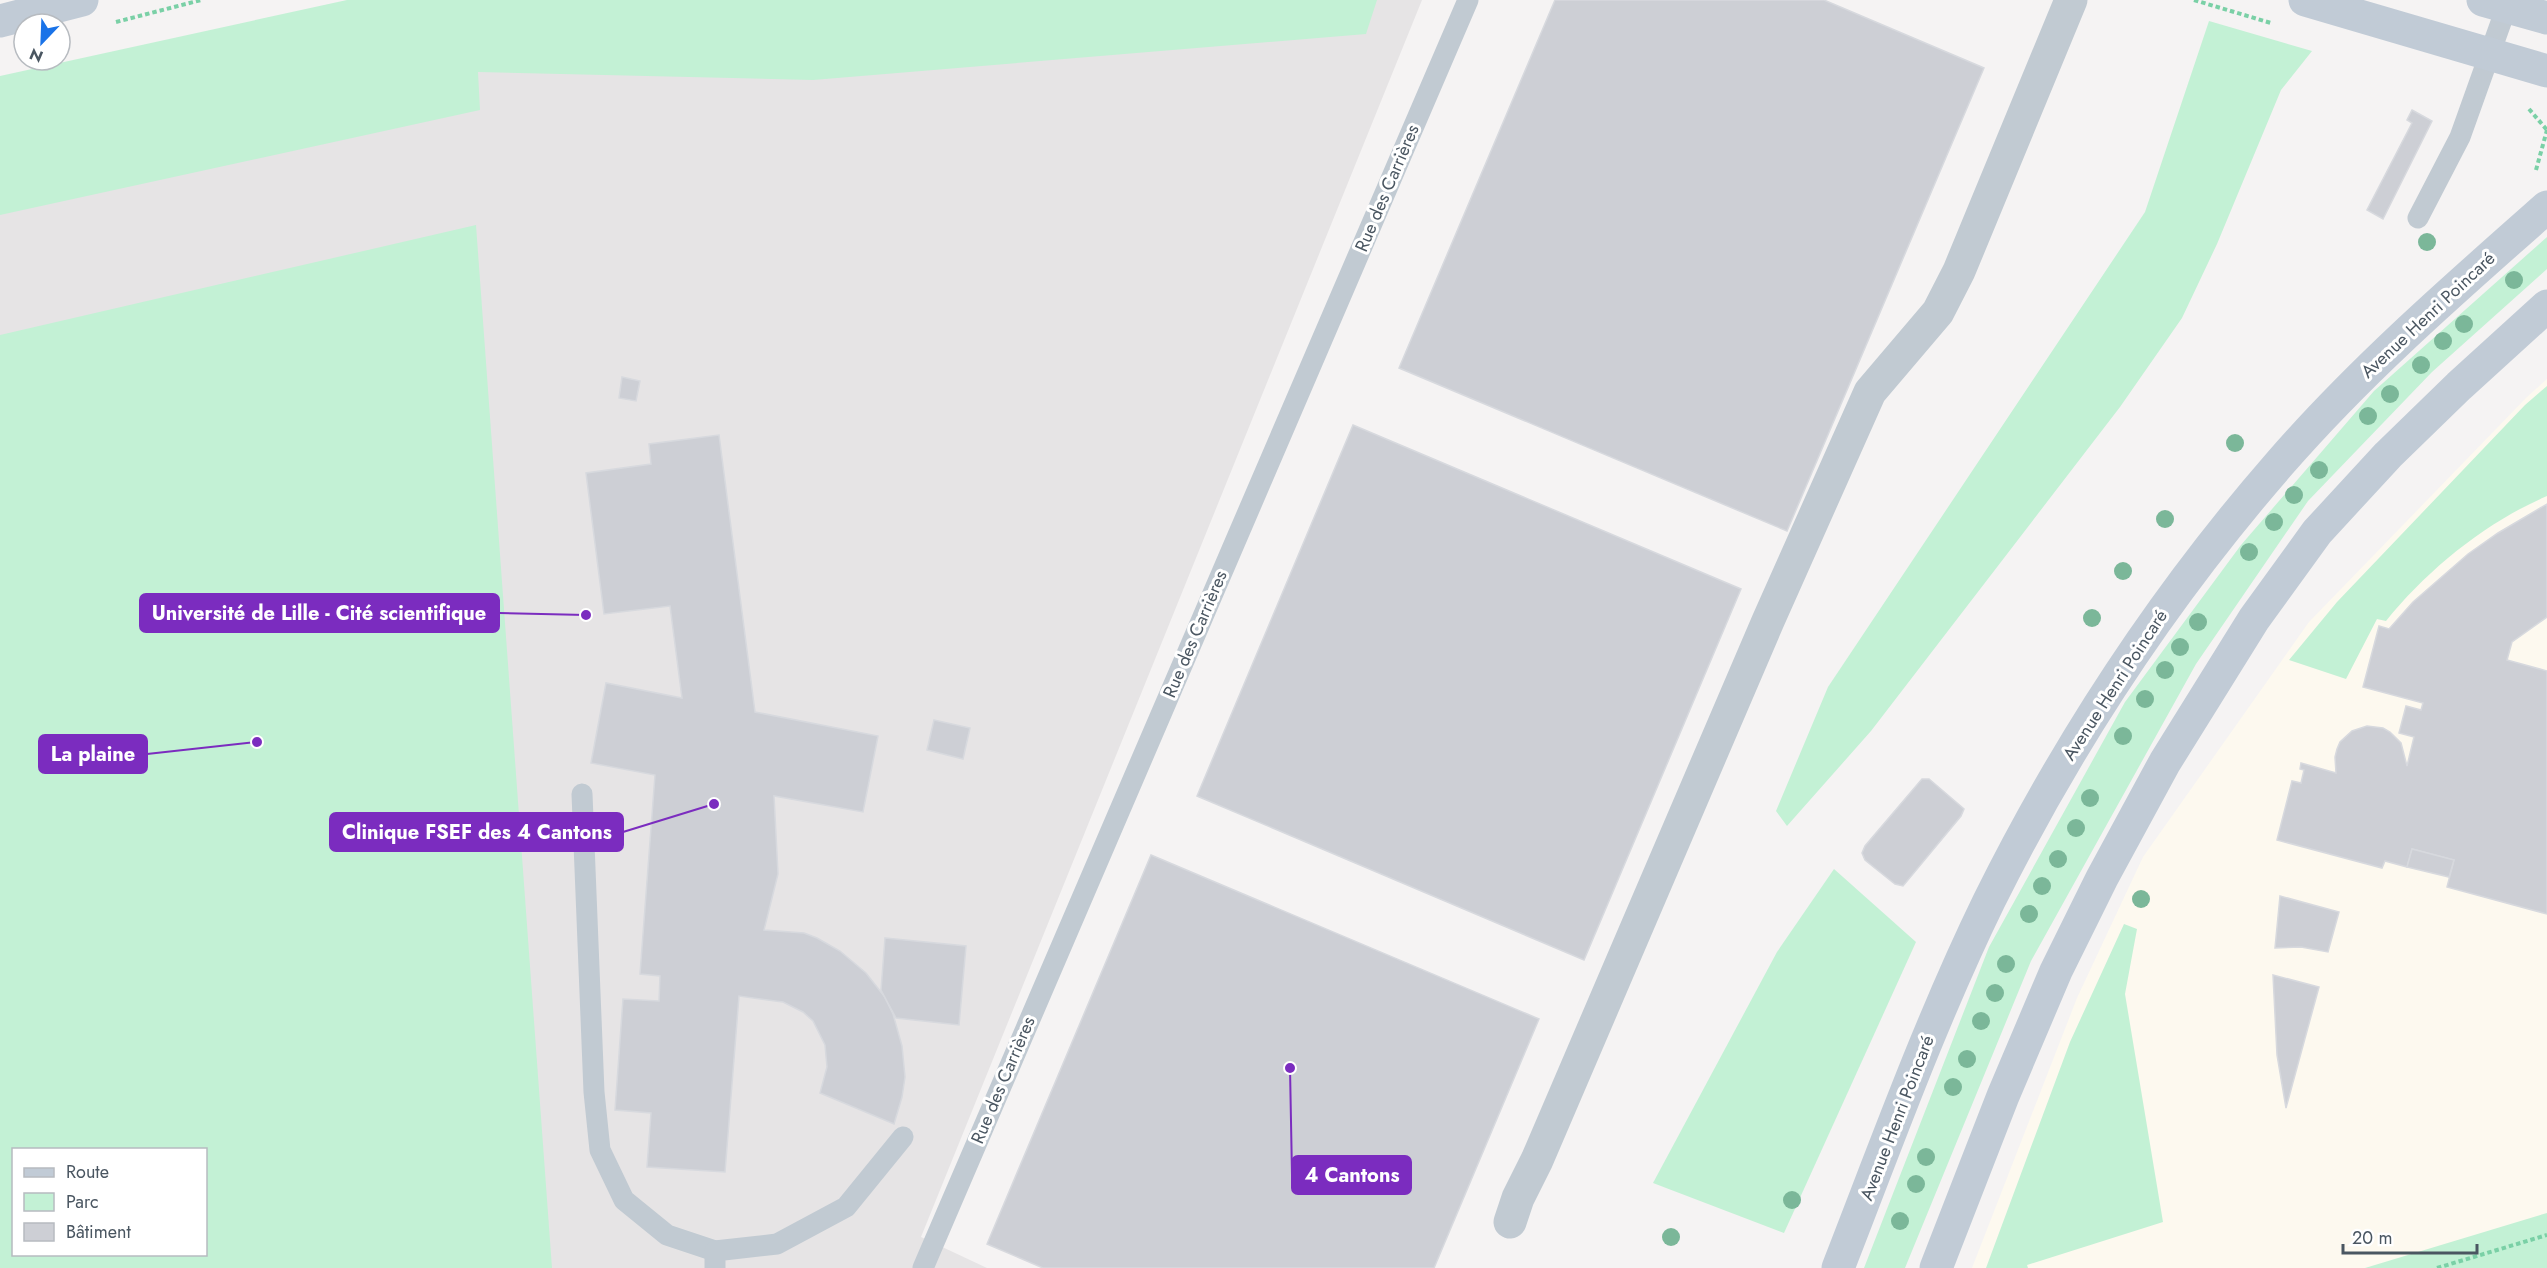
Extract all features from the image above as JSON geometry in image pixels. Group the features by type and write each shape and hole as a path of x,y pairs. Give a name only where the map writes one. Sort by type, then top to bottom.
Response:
{"street":[{"path":"0,21 82,0"},
{"path":"1510,1222 1518,1198 1540,1152 1768,621 1870,392 1938,312 1959,272 2071,0"},
{"path":"2483,0 2526,10"},
{"path":"2317,4 2547,71"},
{"name":"Avenue Henri Poincaré","path":"1838,1268 1963,955 2044,798 2110,688 2188,577 2280,463 2393,345 2547,207"},
{"path":"1936,1268 2003,1096 2066,950 2165,762 2254,619 2317,532 2380,464 2459,386 2547,306"}],"lane":[{"name":"Rue des Carrières","path":"923,1268 1468,0"},
{"path":"2418,218 2526,10"},
{"path":"582,794 594,1092 600,1150 624,1200 667,1235 715,1259 777,1244 846,1207 903,1137"}],"path":[{"path":"114,22 201,0"},
{"path":"2194,0 2276,24"},
{"path":"2531,111 2547,129"},
{"path":"2437,1268 2547,1235"}],"shaded area":[{"path":"379,0 1422,0 921,1237 987,1268 0,1268 0,81 42,72 72,72 72,66"},
{"path":"2547,379 2547,1268 1972,1268 2077,998 2143,857 2309,622"}],"green space":[{"path":"347,0 1377,0 1366,34 813,80 478,72 480,110 0,215 0,76 18,72 72,72 72,60"},
{"path":"2209,21 2312,51 2281,90 2217,244 2182,318 2120,407 1871,731 1787,826 1776,811 1828,687 2145,212"},
{"path":"476,225 552,1268 0,1268 0,335"},
{"path":"2547,237 2547,269 2432,372 2308,501 2196,664 2031,961 1905,1268 1864,1268 1989,947 2125,702 2241,545 2374,391"},
{"path":"2547,386 2547,496 2502,519 2459,549 2420,584 2386,621 2377,619 2346,679 2289,660 2337,602 2525,405"},
{"path":"1834,869 1916,942 1784,1233 1653,1183 1777,952"},
{"path":"2124,924 2137,929 2125,994 2163,1222 2027,1265 2028,1268 1986,1268 2070,1042"},
{"path":"2547,1213 2547,1268 2365,1268"}],"building":[{"path":"1555,0 1824,0 1984,68 1787,531 1399,368"},
{"path":"2412,110 2432,121 2383,219 2367,210 2412,123 2407,120"},
{"path":"622,377 640,381 636,401 619,398"},
{"path":"1353,425 1741,589 1584,960 1197,796"},
{"path":"719,435 755,712 878,736 863,812 774,796 778,874 764,930 804,933 817,938 840,951 866,973 884,996 893,1014 902,1046 905,1077 894,1124 820,1093 827,1067 825,1045 813,1021 803,1012 783,1002 739,996 725,1172 647,1167 651,1113 615,1110 623,999 659,1001 660,976 640,974 655,775 591,763 606,683 682,698 670,606 604,614 586,473 651,464 649,444"},
{"path":"2547,504 2547,617 2512,642 2507,660 2547,671 2547,914 2447,887 2454,860 2412,849 2407,867 2385,861 2382,868 2277,840 2292,781 2301,783 2304,770 2300,769 2301,763 2336,773 2337,749 2340,742 2352,731 2367,726 2383,728 2390,732 2401,743 2407,766 2414,737 2399,733 2406,706 2421,710 2423,703 2363,687 2379,626 2389,629 2413,602 2468,554"},
{"path":"934,720 970,728 963,759 927,750"},
{"path":"1922,779 1929,779 1964,809 1961,816 1903,886 1895,884 1865,860 1862,853 1865,846"},
{"path":"2412,849 2454,860 2449,877 2407,867"},
{"path":"1151,855 1539,1019 1434,1268 1043,1268 987,1244"},
{"path":"2280,896 2339,912 2328,952 2301,947 2275,948"},
{"path":"885,938 966,946 959,1025 896,1018 881,990"},
{"path":"2273,975 2319,987 2286,1108 2277,1055"}],"place":[{"name":"Université de Lille ‐ Cité scientifique","path":"586,615"},
{"name":"La plaine","path":"257,742"},
{"name":"Clinique FSEF des 4 Cantons","path":"714,804"},
{"name":"4 Cantons","path":"1290,1068"}]}
